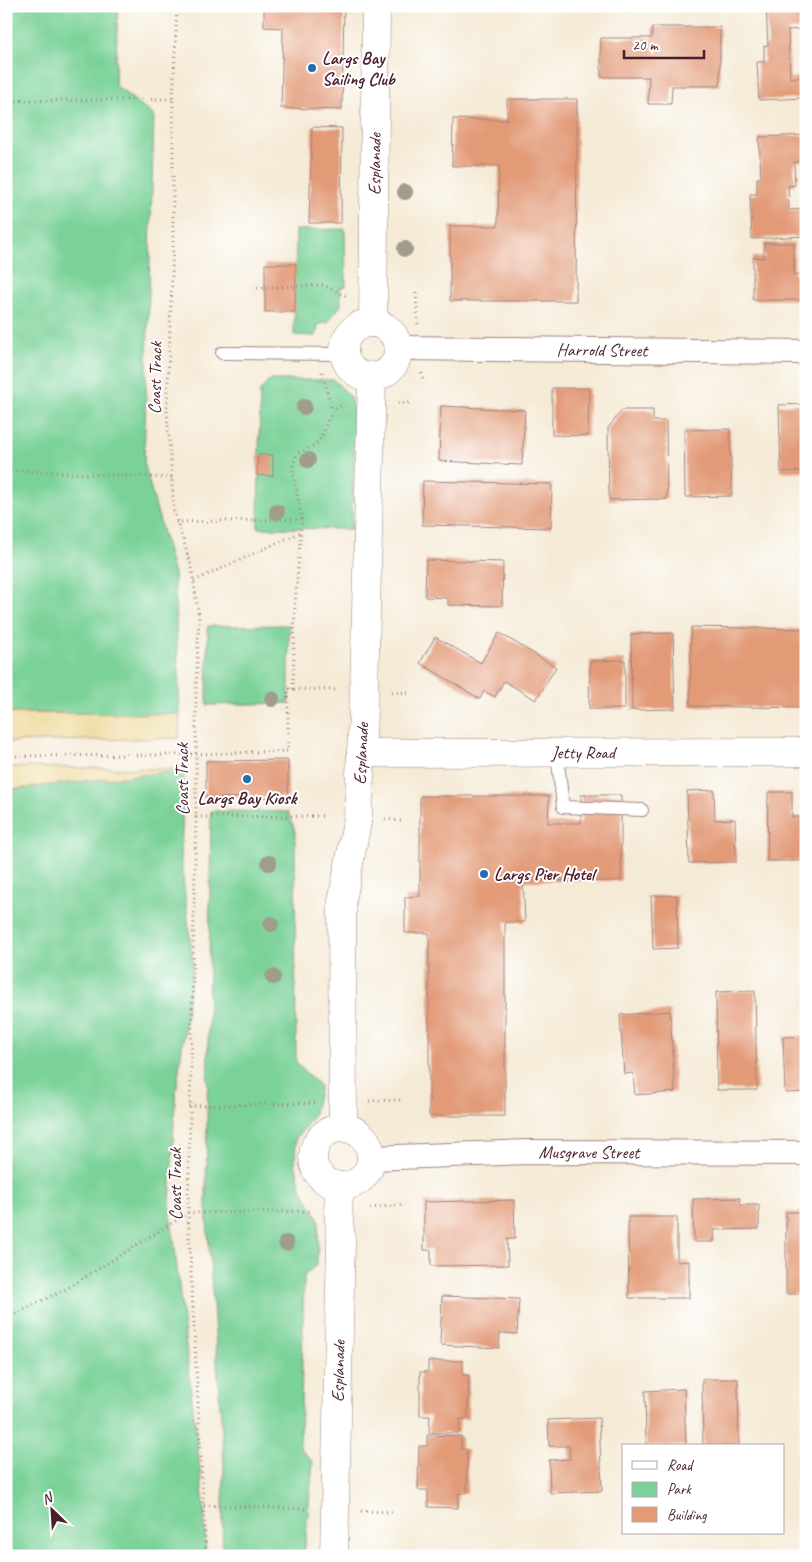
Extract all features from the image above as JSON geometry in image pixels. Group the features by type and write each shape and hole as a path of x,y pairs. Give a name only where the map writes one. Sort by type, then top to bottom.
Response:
{"street":[{"name":"Esplanade","path":"373,323 376,6"},
{"path":"373,323 385,326 392,332 398,348 398,356 389,370 377,376 362,375 356,372 347,361 345,354 348,336 354,329 361,325 373,323"},
{"name":"Harrold Street","path":"398,348 806,352"},
{"name":"Esplanade","path":"343,1128 342,901 358,817 364,691 372,376"},
{"name":"Jetty Road","path":"361,753 806,752"},
{"path":"343,1128 360,1134 370,1149 371,1158 369,1167 358,1181 350,1185 340,1186 330,1184 322,1179 312,1161 317,1141 333,1129 343,1128"},
{"name":"Musgrave Street","path":"371,1158 536,1152 806,1153"},
{"name":"Esplanade","path":"339,1555 341,1240 338,1210 340,1186"}],"lane":[{"path":"222,353 345,354"},
{"path":"558,753 563,807 642,810"}],"path":[{"name":"Coast Track","path":"177,6 173,99 173,246 167,410 174,512 191,566 199,617 196,689 196,817 188,1212 206,1556"},
{"path":"6,101 173,99"},
{"path":"257,288 323,285 346,296"},
{"path":"416,293 418,325"},
{"path":"293,689 295,604 302,520 292,467 297,454 315,445 324,432 332,410 322,371"},
{"path":"422,373 422,383"},
{"path":"392,403 412,403"},
{"path":"332,410 340,405 348,404"},
{"path":"6,470 172,478"},
{"path":"176,522 302,520"},
{"path":"194,581 302,532"},
{"path":"6,756 157,755 288,751 288,689 336,690"},
{"path":"392,692 409,693"},
{"path":"196,817 325,816"},
{"path":"380,819 401,820"},
{"path":"361,1101 402,1100"},
{"path":"189,1106 318,1103"},
{"path":"370,1208 402,1205"},
{"path":"6,1318 66,1289 188,1212 318,1210"},
{"path":"204,1505 310,1509"},
{"path":"360,1510 394,1512"}],"green space":[{"path":"6,6 118,6 115,85 154,116 144,463 174,574 180,714 6,713"},
{"path":"345,229 346,286 340,288 341,305 328,322 318,325 316,336 294,335 296,230"},
{"path":"270,380 334,380 350,396 355,421 352,529 258,528 260,391"},
{"path":"289,625 289,703 207,705 208,626"},
{"path":"184,770 181,860 193,963 175,1101 170,1206 204,1505 206,1556 6,1556 6,790"},
{"path":"211,811 288,812 295,831 296,1063 320,1086 313,1117 296,1138 295,1163 301,1188 319,1220 317,1264 304,1276 300,1448 313,1462 304,1556 222,1556 224,1463 206,1203"}],"sand":[{"path":"6,713 180,714 179,738 6,742"},
{"path":"6,767 169,769 184,770 6,790"}],"building":[{"name":"Largs Bay Sailing Club","path":"264,6 344,6 342,110 281,108 283,28 264,27"},
{"path":"766,6 806,6 806,17 802,17 803,29 788,30 790,78 805,77 806,98 759,100 757,62 764,62 764,46 768,45"},
{"path":"652,27 720,27 720,86 672,86 671,104 648,104 649,77 601,77 601,38 652,38"},
{"path":"507,99 577,99 576,301 450,301 450,226 498,226 499,166 452,166 453,119 507,120"},
{"path":"312,127 342,128 341,223 309,223"},
{"path":"806,135 806,161 794,162 795,185 788,186 789,210 804,209 806,236 752,239 750,194 757,194 757,178 761,178 759,137"},
{"path":"764,243 794,243 794,275 806,275 806,300 753,300 753,257 764,258"},
{"path":"265,264 296,264 295,312 265,312"},
{"path":"552,388 589,388 588,436 552,435"},
{"path":"806,404 806,471 781,472 779,405"},
{"path":"441,406 525,410 522,465 439,461"},
{"path":"622,410 653,410 653,421 666,421 667,499 609,500 608,428"},
{"path":"730,429 732,496 685,497 684,430"},
{"path":"258,455 273,455 273,476 257,475"},
{"path":"423,481 552,484 551,528 422,525"},
{"path":"426,560 503,562 502,606 448,605 448,598 425,597"},
{"path":"691,627 806,629 806,708 690,706"},
{"path":"499,633 556,667 536,700 504,681 495,697 484,691 480,699 420,663 435,637 481,663"},
{"path":"673,633 675,709 632,710 631,634"},
{"path":"625,660 625,709 589,709 590,661"},
{"name":"Largs Bay Kiosk","path":"288,760 288,797 206,798 206,761"},
{"path":"714,790 715,820 735,819 736,862 689,863 687,791"},
{"path":"768,792 792,792 792,817 806,817 806,861 767,861"},
{"path":"581,795 621,795 621,881 523,881 525,922 505,922 505,1116 429,1116 429,933 405,933 405,897 420,896 420,796 549,796 548,823 581,823"},
{"path":"677,895 678,948 653,949 651,896"},
{"path":"755,991 757,1090 717,1090 716,992"},
{"path":"670,1011 675,1092 635,1095 633,1073 624,1074 620,1015"},
{"path":"806,1036 806,1092 785,1093 783,1037"},
{"path":"740,1198 740,1205 759,1205 759,1229 714,1230 714,1242 694,1242 693,1199"},
{"path":"514,1200 515,1239 507,1239 508,1265 431,1266 431,1250 424,1250 424,1202"},
{"path":"786,1212 806,1212 806,1294 786,1294"},
{"path":"628,1217 677,1217 677,1262 689,1261 689,1298 629,1298"},
{"path":"442,1296 519,1299 517,1334 500,1333 499,1348 440,1345"},
{"path":"428,1361 463,1361 463,1375 469,1375 468,1419 460,1419 459,1433 429,1433 430,1416 420,1416 420,1372 428,1372"},
{"path":"702,1379 738,1379 739,1444 703,1444"},
{"path":"684,1389 686,1444 646,1444 645,1391"},
{"path":"599,1418 602,1491 550,1493 549,1460 570,1459 569,1446 549,1446 548,1420"},
{"path":"801,1424 806,1424 806,1503 802,1503"},
{"path":"427,1435 461,1436 461,1449 467,1449 467,1493 458,1493 458,1508 428,1507 428,1490 418,1490 419,1446 427,1446"}],"place":[{"name":"Largs Bay Sailing Club","path":"312,68"},
{"name":"Largs Bay Kiosk","path":"247,779"},
{"name":"Largs Pier Hotel","path":"484,874"}]}
